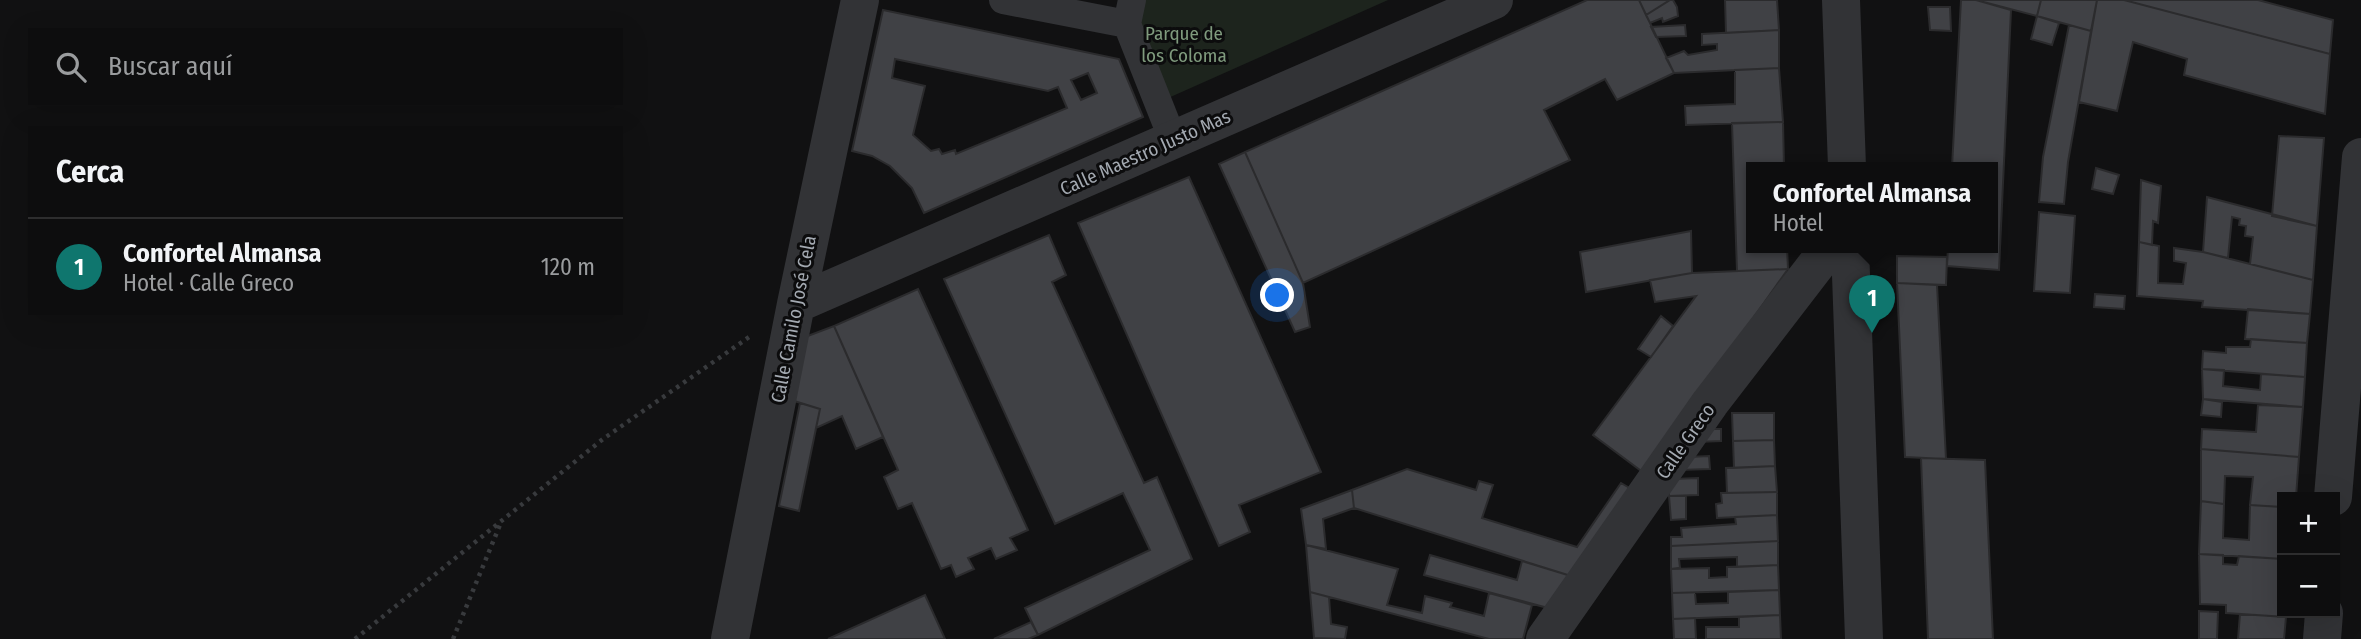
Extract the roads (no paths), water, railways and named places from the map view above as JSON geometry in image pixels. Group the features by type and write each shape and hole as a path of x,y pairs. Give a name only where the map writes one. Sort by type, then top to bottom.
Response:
{"street":[{"name":"Calle Camilo José Cela","path":"730,639 796,304 860,0"},
{"path":"1003,0 1130,12 1173,139"},
{"name":"Calle Maestro Justo Mas","path":"796,304 1494,0"},
{"path":"1841,0 1847,162"},
{"path":"2333,492 2361,157"},
{"name":"Calle Greco","path":"1545,639 1710,403 1825,253"},
{"path":"1850,253 1864,639"},
{"path":"2322,639 2324,618"}],"place":[{"name":"Confortel Almansa","path":"1872,333"}],"park label":[{"name":"Parque de los Coloma","path":"1184,44"}]}
